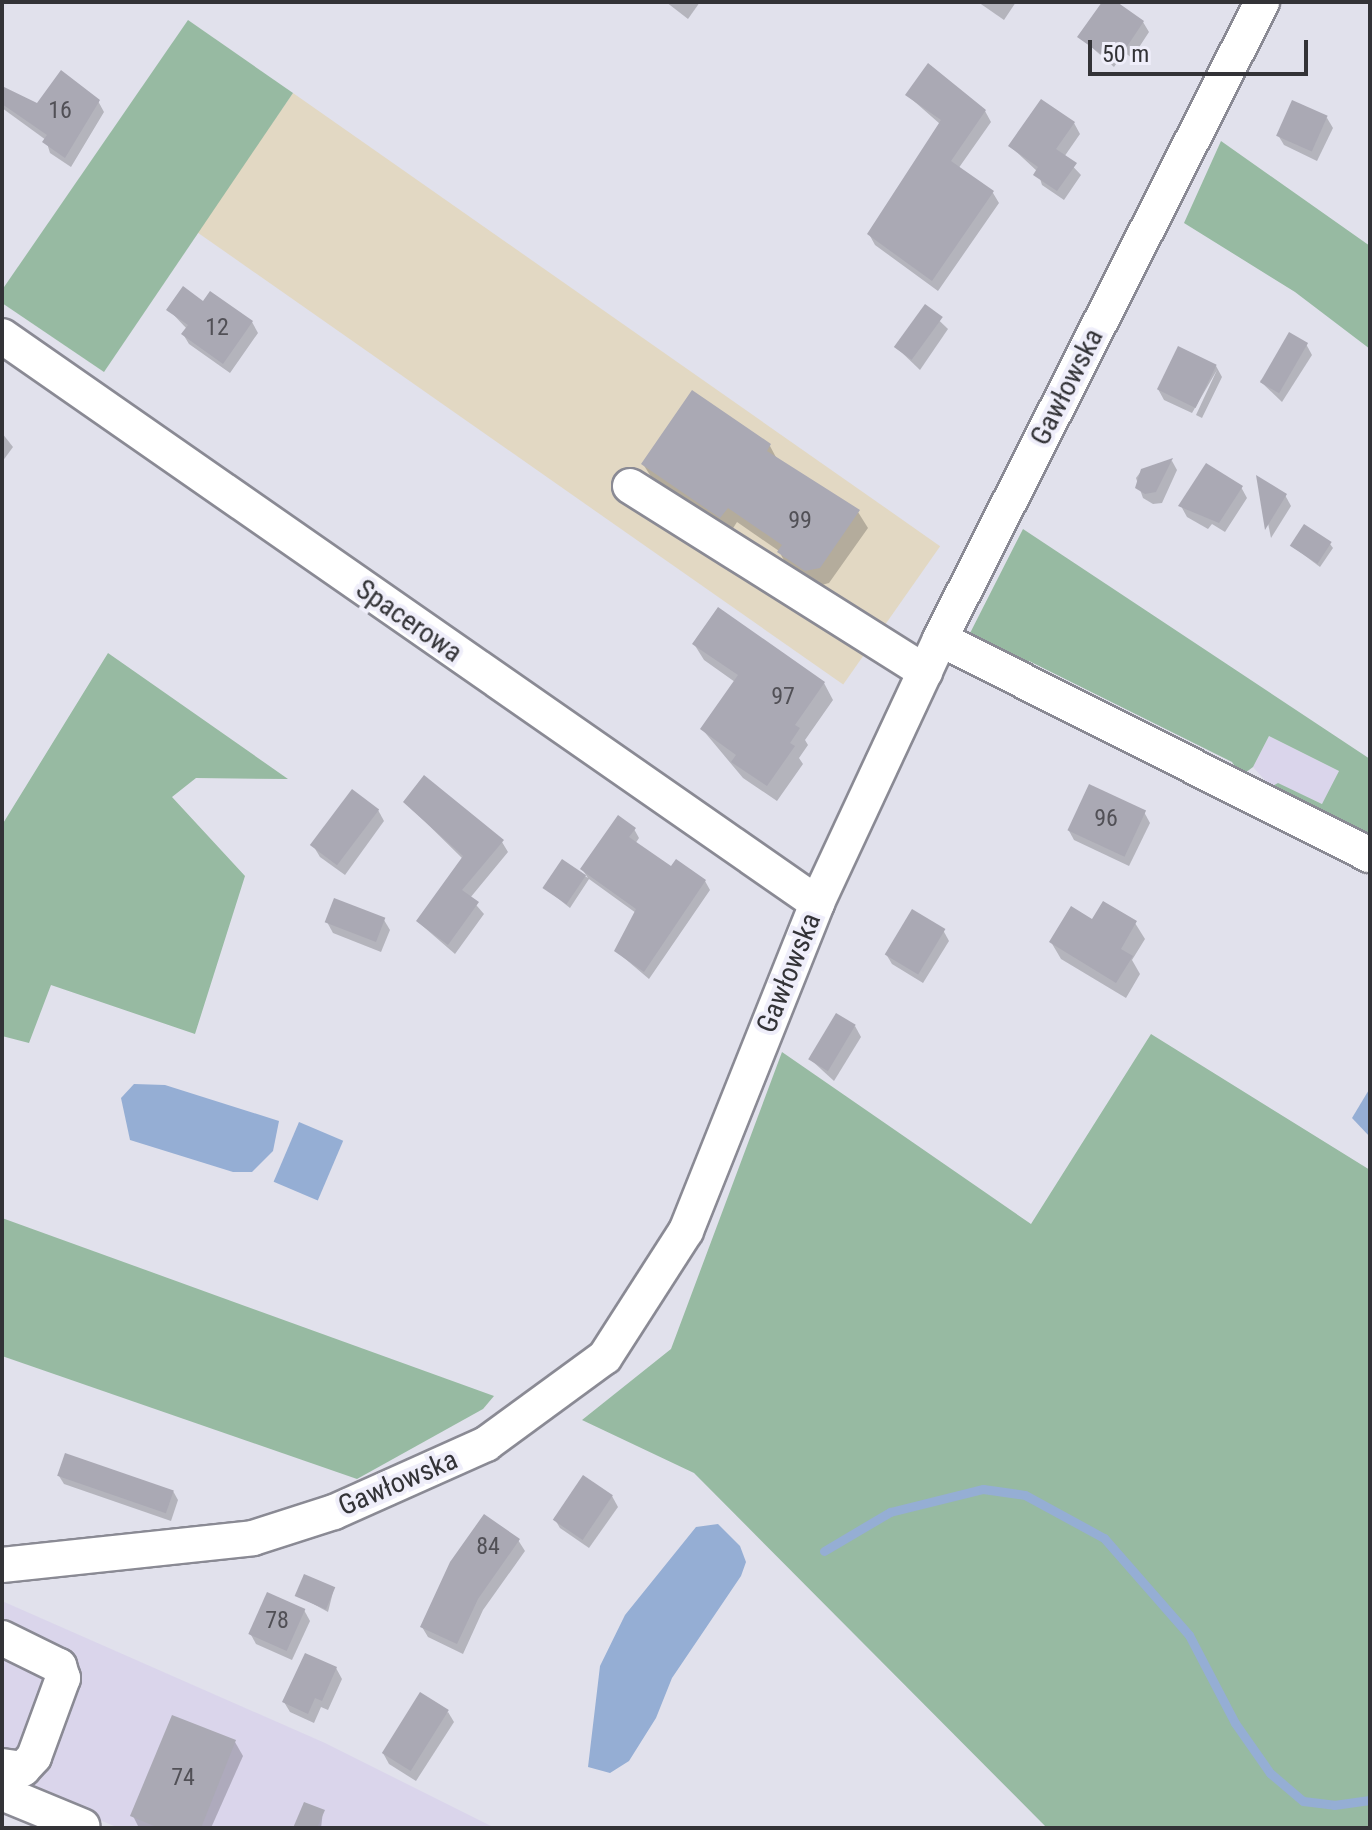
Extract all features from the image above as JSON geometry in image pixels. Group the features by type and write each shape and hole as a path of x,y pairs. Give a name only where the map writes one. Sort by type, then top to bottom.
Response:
{"street":[{"name":"Gawłowska","path":"2,1565 253,1538 334,1512 486,1444 605,1357 686,1231 817,903 940,639 1262,2"},
{"name":"Spacerowa","path":"2,336 817,903"},
{"path":"630,486 925,672"},
{"path":"940,639 1370,855"},
{"path":"2,1638 59,1666 63,1678 34,1757 23,1769 2,1766"},
{"path":"2,1793 82,1826"}],"shaded area":[{"path":"293,93 940,546 843,685 196,231"},
{"path":"1269,736 1339,771 1323,804 1278,784 1271,787 1253,767"},
{"path":"2,1601 325,1743 495,1828 119,1828 2,1780"}],"green space":[{"path":"188,20 293,93 104,372 2,303 2,290"},
{"path":"1221,141 1370,246 1370,349 1295,292 1184,223"},
{"path":"1023,529 1370,759 1370,845 1271,787 1278,783 1322,804 1339,771 1269,736 1253,767 1241,776 1232,762 1029,661 1005,663 966,641"},
{"path":"108,653 288,779 196,778 172,797 245,876 195,1034 51,985 29,1043 2,1036 2,825"},
{"path":"1151,1034 1370,1170 1370,1828 1047,1828 694,1473 582,1420 671,1349 782,1052 1031,1224"},
{"path":"2,1218 494,1396 483,1409 357,1479 2,1356"}],"water":[{"path":"134,1084 165,1085 279,1121 273,1151 252,1172 233,1172 130,1140 121,1098"},
{"path":"1370,1088 1370,1137 1352,1118"},
{"path":"299,1122 343,1141 318,1201 274,1182"},
{"path":"718,1524 740,1546 746,1562 741,1576 672,1678 656,1718 629,1761 610,1773 588,1767 600,1666 625,1615 696,1527"}],"building":[{"path":"1102,2 1117,2 1144,21 1126,48 1118,43 1107,58 1077,37"},
{"path":"928,63 986,110 951,161 994,191 932,281 867,234 941,120 905,95"},
{"path":"61,70 100,100 65,158 42,142 47,135 2,104 2,86 37,103"},
{"path":"1041,99 1075,122 1056,149 1077,163 1057,191 1033,175 1038,167 1008,146"},
{"path":"1292,100 1328,116 1312,151 1276,136"},
{"path":"183,286 203,301 210,291 253,321 223,364 181,334 188,325 166,310"},
{"path":"925,304 943,317 912,360 894,347"},
{"path":"1289,332 1308,343 1279,393 1260,382"},
{"path":"1178,346 1217,365 1196,408 1157,389"},
{"path":"692,390 771,444 767,451 860,510 820,568 805,571 777,552 782,545 728,508 720,518 641,464"},
{"path":"1173,458 1156,492 1145,494 1135,488 1141,469"},
{"path":"1206,463 1243,486 1219,523 1178,506"},
{"path":"1256,475 1287,494 1265,530"},
{"path":"1304,524 1332,542 1318,564 1290,546"},
{"path":"718,607 825,682 795,725 800,728 790,743 795,746 767,786 731,762 736,755 700,729 738,675 692,644"},
{"path":"424,775 504,840 462,890 479,902 448,945 416,921 463,856 403,802"},
{"path":"1089,784 1146,811 1125,857 1067,830"},
{"path":"352,789 379,809 337,865 310,845"},
{"path":"618,815 636,828 629,837 671,866 676,859 706,880 644,972 614,951 636,909 580,869"},
{"path":"562,859 586,875 566,904 542,888"},
{"path":"334,898 385,918 376,942 325,922"},
{"path":"1103,901 1137,921 1121,949 1133,956 1116,983 1049,942 1071,906 1092,919"},
{"path":"912,909 945,929 918,975 885,954"},
{"path":"836,1013 856,1025 828,1071 808,1059"},
{"path":"65,1453 174,1490 166,1513 57,1476"},
{"path":"583,1475 613,1495 583,1540 553,1520"},
{"path":"484,1514 520,1539 478,1599 457,1644 420,1627 450,1562"},
{"path":"304,1574 335,1587 326,1609 295,1596"},
{"path":"267,1592 305,1609 287,1651 248,1634"},
{"path":"305,1653 337,1667 322,1701 315,1698 308,1714 282,1702"},
{"path":"420,1692 449,1710 411,1771 382,1753"},
{"path":"172,1715 236,1740 201,1828 159,1828 130,1816"},
{"path":"304,1802 325,1810 317,1828 293,1828"}],"waterway":[{"path":"824,1551 890,1512 983,1489 1025,1495 1104,1538 1189,1635 1235,1723 1270,1773 1303,1801 1334,1805 1370,1800"}]}
